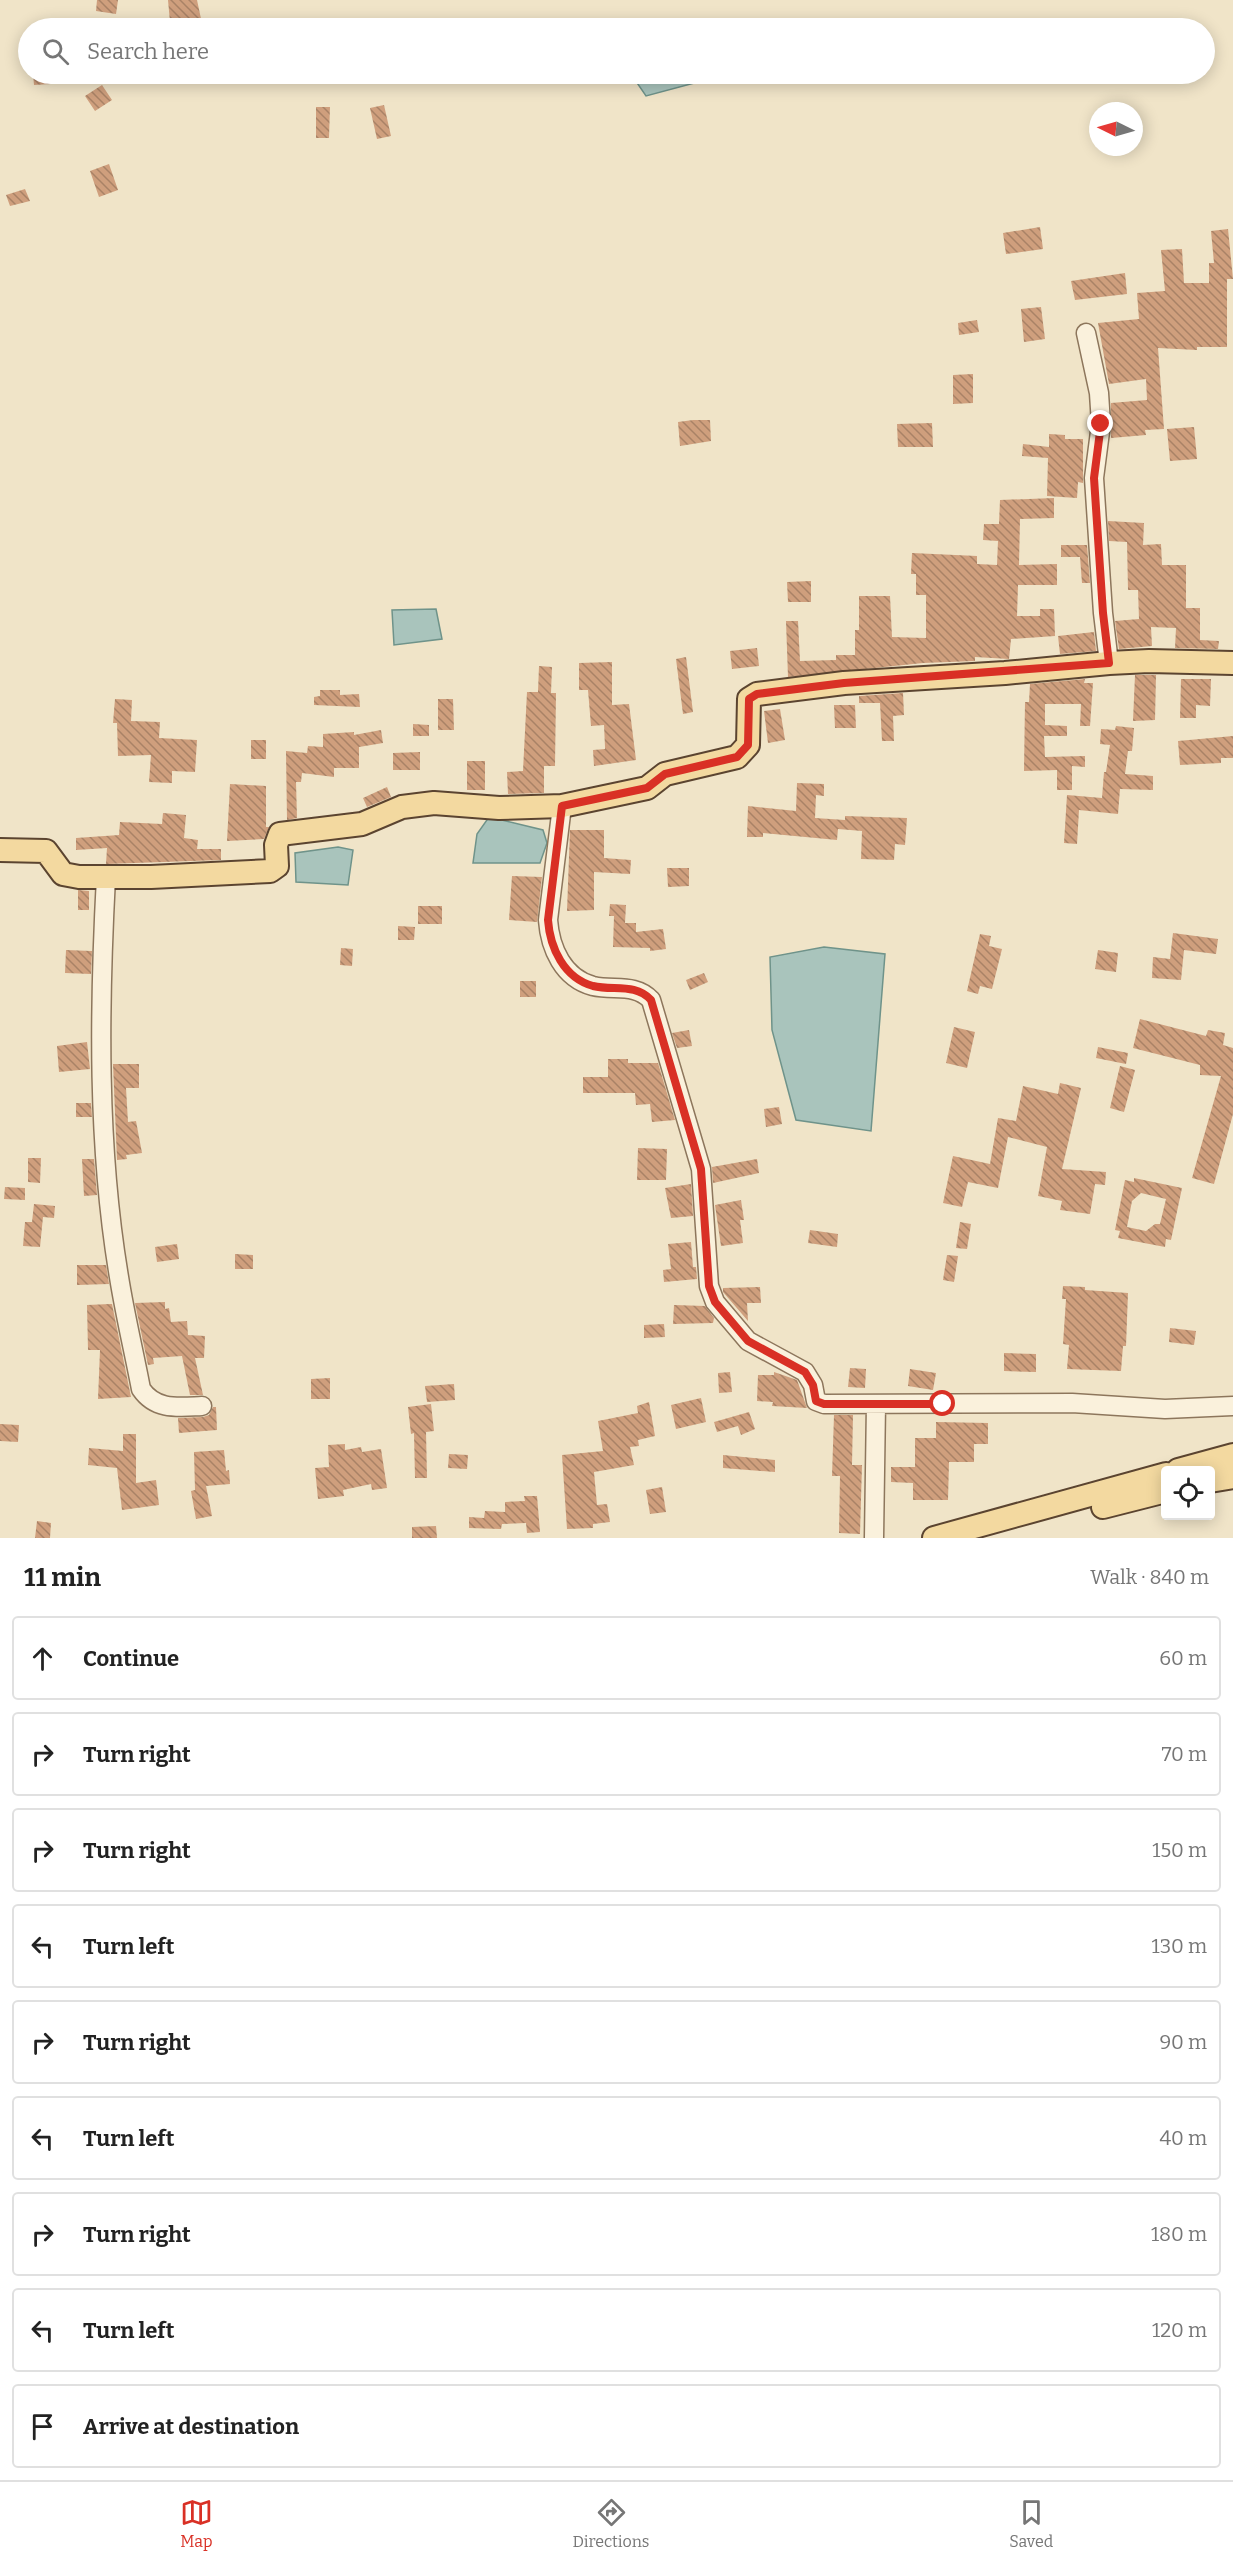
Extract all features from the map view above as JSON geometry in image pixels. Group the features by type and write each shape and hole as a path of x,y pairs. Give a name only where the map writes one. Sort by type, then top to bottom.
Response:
{"main road":[{"path":"0,850 41,849 50,854 63,874 79,878 151,878 273,870 277,866 276,845 280,834 362,824 402,807 434,803 499,808 562,806 647,788 665,774 737,757 748,745 747,707 749,699 757,694 844,683 1109,663 1149,661 1233,663"},
{"path":"1193,1466 1233,1455"},
{"path":"934,1538 1161,1475"},
{"path":"1215,1480 1233,1477"},
{"path":"990,1538 1161,1492"}],"street":[{"path":"1086,333 1099,393 1101,424 1094,478 1103,613 1109,663"},
{"path":"562,806 548,920 549,938 556,956 583,981 593,986 636,989 651,1000 701,1169 709,1286 715,1302 748,1341 805,1372 813,1385 816,1401 824,1404 1072,1403 1165,1408 1233,1406"},
{"path":"106,877 102,948 101,1073 108,1182 119,1276 141,1389 148,1398 167,1408 202,1406"},
{"path":"874,1538 876,1404"}],"water":[{"path":"638,84 691,84 646,96"},
{"path":"436,609 442,639 394,645 392,610"},
{"path":"489,817 543,830 547,843 540,863 473,863 477,834"},
{"path":"338,847 353,850 348,885 296,882 295,853"},
{"path":"824,947 885,954 871,1131 796,1120 772,1030 770,957"}],"building":[{"path":"97,0 118,0 116,14 96,11"},
{"path":"168,0 197,0 201,18 170,18"},
{"path":"102,85 112,100 95,111 85,96"},
{"path":"384,105 391,136 377,139 370,108"},
{"path":"316,107 330,107 329,138 316,138"},
{"path":"109,164 118,190 99,197 90,171"},
{"path":"25,189 30,201 10,206 6,195"},
{"path":"1040,227 1043,249 1006,254 1003,233"},
{"path":"1228,229 1233,279 1227,279 1227,347 1197,347 1197,350 1158,348 1164,429 1145,430 1146,435 1111,438 1111,403 1147,400 1146,379 1109,384 1098,323 1139,319 1137,293 1165,291 1161,250 1182,249 1184,283 1209,283 1209,263 1214,263 1211,231"},
{"path":"1125,273 1127,294 1075,300 1071,281"},
{"path":"1041,307 1045,339 1024,342 1021,309"},
{"path":"977,320 979,332 959,335 958,323"},
{"path":"973,374 973,403 953,404 953,375"},
{"path":"710,420 711,441 680,446 678,422"},
{"path":"932,423 933,447 898,447 897,424"},
{"path":"1194,427 1197,459 1170,461 1167,429"},
{"path":"1049,434 1065,435 1065,439 1083,439 1083,483 1078,482 1077,498 1047,496 1048,458 1022,456 1023,444 1049,447"},
{"path":"1054,498 1054,518 1020,519 1019,565 1057,564 1057,585 1018,585 1017,616 1040,616 1040,609 1054,609 1055,636 1011,639 1009,659 975,657 975,661 923,663 788,677 786,621 798,621 800,661 836,660 836,655 855,655 855,630 859,630 859,596 890,596 892,637 926,638 926,595 916,595 916,574 911,574 912,553 977,556 977,564 997,565 998,541 983,540 984,524 999,524 1000,500"},
{"path":"1108,521 1144,523 1143,545 1161,544 1162,565 1186,565 1186,608 1200,608 1200,640 1219,641 1218,649 1175,648 1176,628 1151,627 1152,646 1119,649 1115,621 1139,619 1138,590 1128,590 1127,542 1109,541"},
{"path":"1061,545 1087,545 1090,583 1082,583 1080,557 1061,557"},
{"path":"811,581 811,602 788,602 787,582"},
{"path":"1094,632 1096,651 1060,654 1058,636"},
{"path":"757,648 759,666 732,669 730,651"},
{"path":"686,657 693,712 683,714 676,659"},
{"path":"612,662 612,705 629,704 636,760 594,766 593,750 605,749 604,725 591,726 588,690 579,690 579,663"},
{"path":"539,666 552,667 551,693 556,693 555,766 544,766 544,793 508,794 507,772 523,771 527,692 538,692"},
{"path":"1135,675 1156,675 1155,720 1133,721"},
{"path":"1085,679 1084,683 1093,683 1090,726 1080,726 1081,704 1045,704 1045,725 1067,726 1067,736 1044,736 1045,757 1085,756 1085,767 1072,766 1072,790 1057,790 1057,770 1024,771 1025,702 1029,702 1030,684"},
{"path":"1181,679 1211,679 1210,706 1196,705 1196,718 1180,718"},
{"path":"320,690 340,690 340,695 359,694 360,707 314,705 314,697 320,696"},
{"path":"903,693 904,715 893,716 894,741 882,741 880,703 859,703 859,696"},
{"path":"115,699 132,700 131,721 160,722 159,738 197,740 195,772 172,771 172,783 149,782 151,755 118,756 117,723 113,723"},
{"path":"438,699 453,699 454,730 438,730"},
{"path":"834,705 855,705 856,728 835,728"},
{"path":"780,709 785,740 768,743 764,711"},
{"path":"413,724 429,725 429,736 413,736"},
{"path":"1116,726 1134,728 1132,751 1128,751 1125,774 1153,776 1153,790 1120,789 1118,814 1079,810 1077,844 1064,843 1067,795 1102,798 1104,772 1106,772 1110,745 1100,744 1101,729 1115,730"},
{"path":"381,730 383,743 359,747 359,768 334,768 334,777 302,773 301,782 296,782 297,818 287,820 286,751 307,753 308,746 323,747 323,734 354,732 354,735"},
{"path":"1233,736 1233,758 1221,758 1221,763 1180,765 1178,741"},
{"path":"251,740 266,740 266,759 251,759"},
{"path":"420,752 420,770 393,770 393,753"},
{"path":"467,761 485,761 485,790 467,790"},
{"path":"797,783 824,784 824,796 816,795 815,818 845,820 845,816 907,818 905,845 895,844 894,860 861,859 862,831 838,829 837,840 763,833 763,837 747,837 748,806 796,811"},
{"path":"230,784 266,786 266,827 269,827 264,839 227,841"},
{"path":"387,787 391,797 367,807 363,798"},
{"path":"163,813 186,815 184,838 198,840 197,849 221,849 221,860 106,864 107,848 76,850 76,838 119,835 120,822 162,824"},
{"path":"570,830 604,830 604,858 631,860 630,874 594,872 594,910 567,911"},
{"path":"667,868 689,868 689,886 668,887"},
{"path":"512,876 542,877 537,922 509,920"},
{"path":"78,890 89,891 89,910 78,910"},
{"path":"610,904 626,905 625,923 636,923 636,932 663,929 666,949 650,951 650,948 613,947 614,916 609,916"},
{"path":"418,906 442,906 442,924 418,924"},
{"path":"398,926 415,927 414,940 398,940"},
{"path":"1173,933 1218,939 1216,954 1184,950 1181,980 1152,978 1153,957 1170,959"},
{"path":"980,934 991,936 989,946 1002,949 992,989 980,986 978,994 967,991"},
{"path":"341,948 353,949 352,966 340,965"},
{"path":"66,950 92,951 91,974 65,973"},
{"path":"1098,950 1118,953 1116,972 1095,969"},
{"path":"704,973 708,982 690,990 686,980"},
{"path":"520,981 536,981 536,997 520,997"},
{"path":"1140,1019 1206,1036 1208,1030 1225,1033 1223,1045 1233,1048 1233,1114 1214,1184 1192,1178 1221,1076 1200,1075 1200,1065 1133,1048"},
{"path":"954,1027 975,1032 967,1068 946,1063"},
{"path":"689,1030 692,1046 677,1048 672,1033"},
{"path":"87,1042 90,1069 59,1072 57,1046"},
{"path":"1098,1047 1128,1053 1126,1064 1096,1058"},
{"path":"608,1059 628,1059 628,1063 658,1063 675,1120 652,1122 650,1104 636,1105 635,1093 583,1093 583,1077 608,1077"},
{"path":"113,1064 139,1064 139,1088 126,1088 128,1122 136,1121 142,1153 126,1155 127,1159 117,1160"},
{"path":"1120,1066 1135,1070 1124,1112 1110,1108"},
{"path":"1060,1083 1081,1088 1062,1169 1106,1172 1105,1185 1095,1184 1090,1214 1060,1210 1062,1201 1038,1196 1047,1147 1008,1137 998,1188 968,1182 962,1207 943,1203 953,1156 990,1164 998,1118 1016,1121 1023,1086 1058,1094"},
{"path":"76,1103 91,1103 92,1117 76,1117"},
{"path":"779,1107 782,1124 766,1127 764,1109"},
{"path":"638,1148 667,1149 666,1180 637,1180"},
{"path":"28,1158 41,1158 40,1183 28,1182"},
{"path":"82,1159 94,1159 97,1195 84,1196"},
{"path":"757,1159 759,1173 713,1183 712,1167"},
{"path":"1134,1178 1182,1188 1171,1240 1166,1239 1165,1247 1118,1238 1120,1231 1115,1230 1125,1180 1134,1182","holes":["1141,1193 1166,1199 1160,1224 1155,1224 1146,1231 1127,1227 1132,1201"]},
{"path":"691,1184 693,1216 671,1218 665,1188"},
{"path":"5,1187 25,1188 25,1200 4,1199"},
{"path":"741,1200 744,1220 740,1220 743,1243 721,1246 715,1205"},
{"path":"34,1204 55,1206 54,1218 43,1217 40,1247 23,1246 25,1222 32,1222"},
{"path":"960,1222 971,1224 967,1249 956,1248"},
{"path":"810,1230 838,1234 837,1247 808,1243"},
{"path":"691,1242 693,1267 696,1267 697,1279 664,1282 663,1270 671,1269 668,1244"},
{"path":"177,1244 179,1259 157,1262 155,1247"},
{"path":"235,1254 253,1255 253,1269 235,1269"},
{"path":"947,1255 958,1256 954,1282 943,1280"},
{"path":"77,1265 106,1265 109,1284 77,1285"},
{"path":"1063,1286 1128,1293 1126,1346 1123,1346 1121,1371 1067,1369 1069,1345 1063,1344 1066,1299 1062,1299"},
{"path":"760,1287 761,1303 747,1303 748,1321 723,1292 723,1288"},
{"path":"165,1302 165,1309 169,1308 171,1322 187,1321 188,1335 205,1336 204,1358 195,1358 203,1395 190,1395 182,1356 153,1358 154,1364 148,1365 135,1303"},
{"path":"112,1304 131,1397 98,1399 100,1350 88,1350 87,1305"},
{"path":"674,1305 705,1306 714,1318 713,1323 673,1324"},
{"path":"664,1324 665,1337 644,1338 644,1325"},
{"path":"1170,1328 1196,1331 1194,1345 1169,1342"},
{"path":"1004,1353 1036,1354 1036,1372 1004,1371"},
{"path":"850,1368 866,1369 865,1388 848,1387"},
{"path":"910,1369 936,1373 933,1390 908,1386"},
{"path":"730,1372 732,1392 719,1393 718,1373"},
{"path":"774,1372 797,1380 807,1408 772,1406 773,1402 757,1401 758,1375 774,1375"},
{"path":"330,1378 330,1399 311,1399 311,1379"},
{"path":"454,1384 455,1400 427,1402 425,1386"},
{"path":"701,1398 706,1422 676,1429 671,1405"},
{"path":"649,1402 655,1436 638,1440 639,1446 630,1447 634,1465 594,1472 597,1505 607,1504 610,1522 593,1524 593,1528 567,1529 562,1455 603,1451 598,1421 638,1413 637,1406"},
{"path":"431,1404 434,1431 426,1432 427,1478 415,1478 414,1433 411,1434 408,1407"},
{"path":"213,1407 216,1407 217,1430 179,1433 178,1418 203,1417 209,1415"},
{"path":"749,1412 755,1429 741,1435 738,1426 717,1432 714,1422"},
{"path":"834,1415 853,1415 852,1465 862,1465 860,1534 839,1533 840,1476 832,1476"},
{"path":"936,1422 988,1423 988,1444 974,1444 974,1462 949,1462 948,1500 913,1500 913,1483 891,1482 891,1467 915,1467 915,1438 936,1438"},
{"path":"0,1424 19,1425 18,1442 0,1441"},
{"path":"123,1434 136,1434 136,1483 156,1480 159,1505 122,1510 117,1468 88,1465 89,1448 123,1451"},
{"path":"345,1444 345,1450 361,1447 362,1452 381,1449 387,1488 372,1490 371,1484 343,1490 344,1496 318,1499 315,1468 329,1467 328,1445"},
{"path":"224,1450 230,1484 206,1486 212,1516 196,1519 191,1491 195,1490 194,1452"},
{"path":"449,1454 468,1455 467,1469 448,1468"},
{"path":"723,1455 775,1460 775,1472 723,1468"},
{"path":"662,1487 666,1512 650,1514 646,1490"},
{"path":"524,1496 537,1496 540,1532 527,1533 526,1523 502,1524 501,1529 469,1528 469,1517 484,1518 485,1511 505,1512 505,1502 525,1501"},
{"path":"37,1521 51,1523 50,1538 35,1538"},
{"path":"436,1526 437,1538 412,1538 412,1527"}],"route":[{"path":"943,1404 824,1404 816,1401 813,1385 805,1372 766,1353 748,1341 737,1332 715,1302 709,1286 701,1169 651,1000 645,993 636,989 593,986 583,981 556,956 549,938 548,920 562,806 647,788 665,774 737,757 748,745 747,707 749,699 757,694 844,683 1005,673 1109,663 1103,613 1094,478 1101,424"}]}
